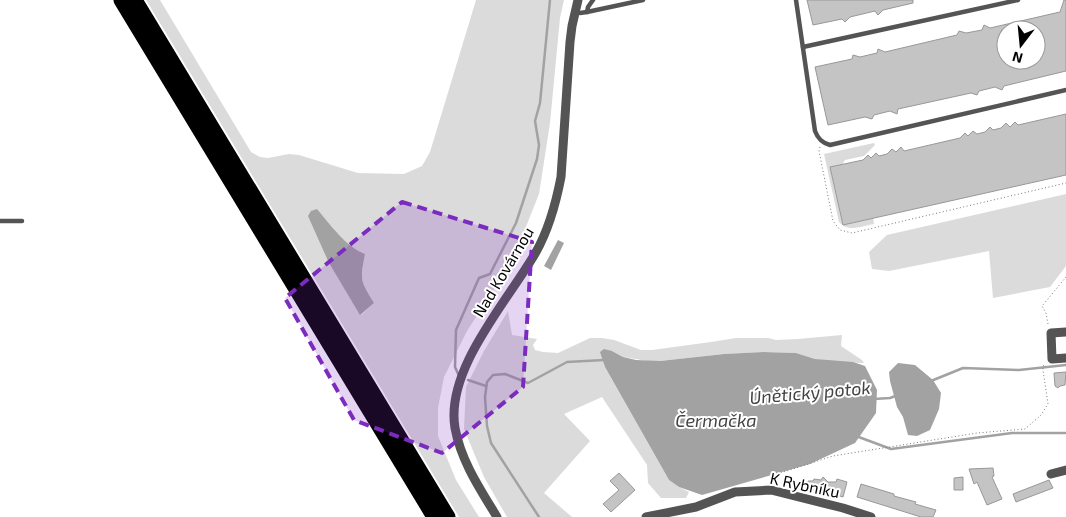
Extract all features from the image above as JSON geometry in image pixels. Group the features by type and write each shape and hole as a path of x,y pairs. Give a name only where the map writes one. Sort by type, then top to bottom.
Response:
{"highway":[{"path":"121,0 434,517"},
{"path":"135,0 448,517"}],"street":[{"name":"Nad Kovárnou","path":"497,517 463,455 455,428 456,399 464,368 480,339 535,253 551,218 561,177 570,42 578,0"},
{"path":"1066,332 1051,333 1052,359 1066,358"},
{"path":"1051,474 1066,470"},
{"name":"K Rybníku","path":"646,517 696,507 735,492 770,490 843,508 870,517"}],"lane":[{"path":"587,12 593,0"},
{"path":"575,11 580,13 587,12 643,0"},
{"path":"796,0 815,131 822,142 830,145 1066,90"},
{"path":"803,47 1018,0"},
{"path":"0,221 22,221"}],"path":[{"path":"822,142 819,151 833,221 840,230 852,233 1066,182"},
{"path":"1051,333 1046,313 1042,306 1066,277"},
{"path":"770,490 774,475 834,456 977,433 1025,429 1041,415 1048,404 1042,370 1043,366 1052,359"}],"highlighted area":[{"path":"402,202 532,242 523,387 442,453 354,420 285,298"}],"shaded area":[{"path":"146,0 160,0 251,152 260,157 268,158 289,154 299,155 358,173 404,174 422,166 430,152 476,0 564,0 560,18 550,123 539,194 514,258 467,331 444,377 438,408 438,436 456,480 479,517 459,517","holes":["317,209 351,246 365,254 362,280 374,303 361,315 329,263"]},
{"path":"874,143 875,145 864,156 845,160 842,165 830,168 843,225 839,222 824,154"},
{"path":"1066,194 1066,266 1050,287 993,298 989,251 889,271 872,269 869,252 887,235"},
{"path":"873,218 874,224 851,228 843,225"},
{"path":"508,311 512,335 537,339 533,345 535,350 543,352 558,353 590,338 614,340 641,350 652,350 736,338 768,338 776,340 842,335 841,346 864,363 833,362 796,353 724,354 648,361 623,357 612,351 601,352 605,367 669,480 689,492 686,498 661,498 648,483 647,465 602,397 564,414 590,441 544,493 572,517 507,517 484,477 464,429 466,387 484,351"}],"water":[{"path":"317,209 351,246 365,254 362,280 374,303 360,315 329,263 308,216 311,211"},
{"path":"558,240 564,243 551,270 544,266"},
{"name":"Čermačka","path":"604,349 636,360 660,361 763,352 796,353 815,359 853,362 865,366 877,390 876,413 855,443 810,464 702,495 679,487 669,480 605,367 600,352"},
{"path":"898,363 915,365 933,380 941,393 939,409 930,430 917,436 908,435 903,417 897,407 890,381 889,372"}],"building":[{"path":"807,0 913,0 913,3 883,10 878,15 875,11 850,17 845,22 842,19 813,25"},
{"path":"1064,0 1066,0 1066,71 1004,86 1002,90 995,87 979,91 977,95 971,93 898,109 897,114 890,111 874,115 872,119 865,117 828,125 815,67 852,59 853,55 860,57 877,53 878,49 885,52 957,35 959,31 966,33 982,30 984,25 990,28 996,27 996,70 1046,70 1046,20 1025,20 1060,12"},
{"path":"1066,114 1066,175 843,225 830,167 863,160 868,155 871,158 876,153 879,156 887,154 892,149 896,152 901,147 904,151 960,138 965,133 968,136 973,131 977,134 985,132 990,127 993,130 1001,128 1006,123 1010,127 1015,122 1018,125"},
{"path":"1066,372 1065,385 1058,388 1055,386 1054,373"},
{"path":"993,468 994,476 992,477 1002,499 987,505 977,482 974,484 969,469"},
{"path":"619,473 635,490 611,512 603,504 619,490 610,481"},
{"path":"823,477 828,482 836,482 837,479 847,482 843,497 833,494 833,491 807,490 808,481 813,481 814,479 821,480"},
{"path":"963,477 963,490 954,490 954,478"},
{"path":"1049,480 1053,488 1016,502 1013,494"},
{"path":"861,484 936,510 933,517 921,517 857,497"}],"waterway":[{"path":"459,376 455,367 456,330 479,278 490,274 516,223 537,159 539,145 535,121 540,103 550,0"},
{"name":"Únětický potok","path":"539,517 491,443 487,426 485,397 487,382 493,375 505,374 528,383 567,362 604,360"},
{"name":"Únětický potok","path":"931,381 963,368 1019,370 1066,365"},
{"path":"468,380 486,386"},
{"name":"Únětický potok","path":"874,399 890,398 898,395"},
{"path":"856,436 891,449 1012,433 1066,433"}]}
